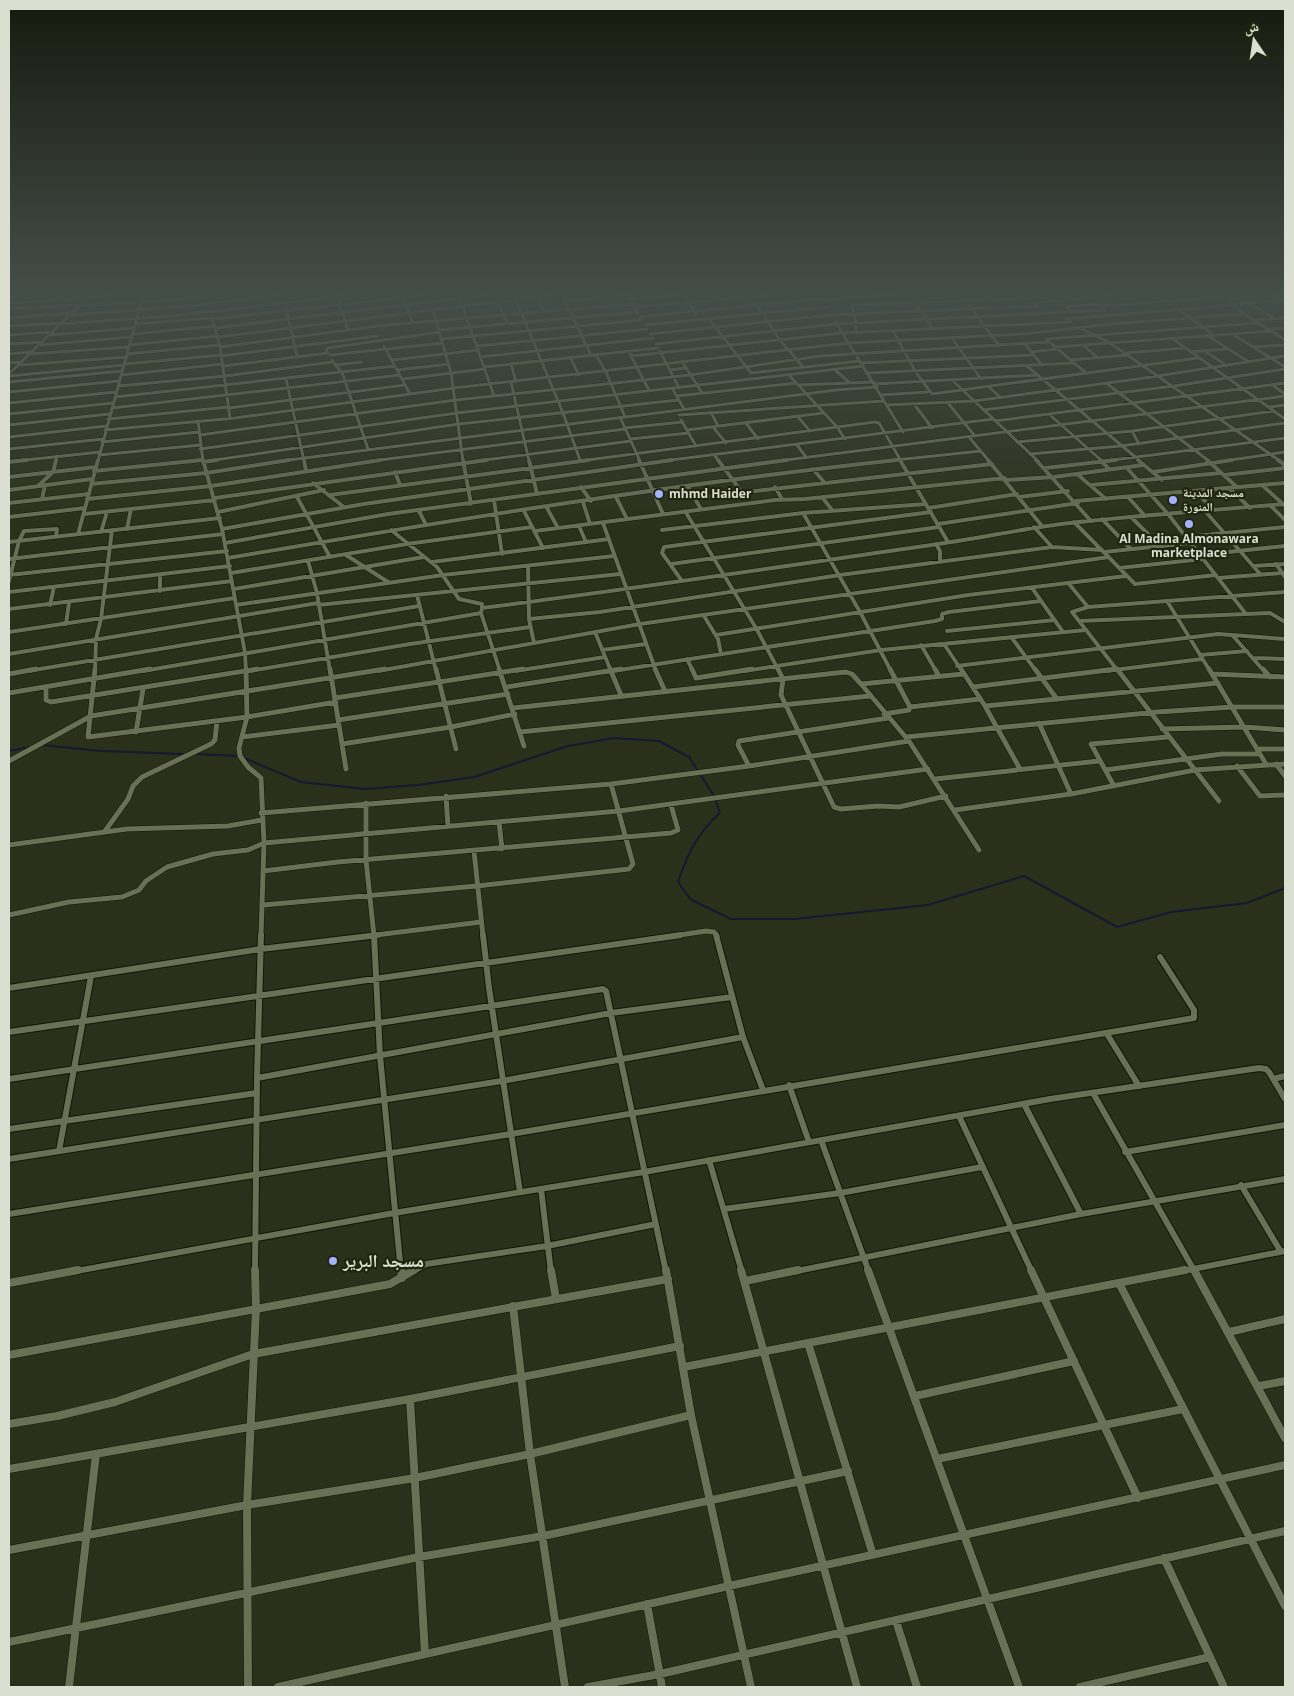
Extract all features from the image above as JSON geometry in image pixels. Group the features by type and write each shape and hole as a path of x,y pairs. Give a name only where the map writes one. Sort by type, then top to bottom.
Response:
{"street":[{"path":"9,382 108,374"},
{"path":"78,534 122,374"},
{"path":"9,392 242,374"},
{"path":"115,397 324,374"},
{"path":"342,374 358,413 368,449"},
{"path":"399,374 419,405"},
{"path":"112,408 288,388 437,374"},
{"path":"451,374 463,450 465,476 471,504"},
{"path":"486,374 494,396"},
{"path":"514,374 516,382"},
{"path":"546,374 568,424 580,460"},
{"path":"9,437 61,431 230,418 454,388 587,374"},
{"path":"607,374 625,417"},
{"path":"640,374 649,390"},
{"path":"672,374 679,388"},
{"path":"9,449 80,441 199,434 456,400 696,374"},
{"path":"9,462 78,454 200,447 457,413 790,374"},
{"path":"791,374 806,394 837,427 845,439"},
{"path":"840,374 850,383"},
{"path":"868,374 903,432"},
{"path":"917,374 928,392"},
{"path":"978,374 981,379"},
{"path":"880,395 928,392 932,394 963,391 1079,374"},
{"path":"1156,374 1254,442 1285,468"},
{"path":"887,405 974,401 1172,374"},
{"path":"1222,374 1284,417"},
{"path":"983,410 1174,386 1249,374"},
{"path":"690,375 702,394"},
{"path":"9,476 202,461 459,424 798,384 875,384 1037,375 1162,480"},
{"path":"225,376 230,418"},
{"path":"286,379 306,471"},
{"path":"952,380 1045,468 1068,491 1092,520"},
{"path":"511,382 533,481 538,494"},
{"path":"1105,383 1179,438 1237,487"},
{"path":"222,529 344,508 641,464 994,420 1050,415 1285,383"},
{"path":"9,425 229,407 405,384"},
{"path":"678,412 684,409 875,384"},
{"path":"1272,385 1285,395"},
{"path":"989,387 1000,397"},
{"path":"672,388 684,409"},
{"path":"9,403 116,392"},
{"path":"225,543 388,514 471,504 581,487 1285,395"},
{"path":"91,484 206,473 368,449 620,417 884,401"},
{"path":"947,402 975,436"},
{"path":"9,414 113,403"},
{"path":"914,404 932,428"},
{"path":"1269,408 1285,405"},
{"path":"1017,442 1132,431 1274,411"},
{"path":"678,412 696,446"},
{"path":"711,412 718,426"},
{"path":"84,514 215,499 688,432 718,426 823,413"},
{"path":"1050,415 1109,469"},
{"path":"620,417 664,514"},
{"path":"798,417 810,431"},
{"path":"198,421 202,461 212,486 220,518 245,653 248,692 247,716 239,748 240,756 248,767 261,778 264,843 255,1175 256,1308 247,1505 248,1687"},
{"path":"87,499 212,486 306,471 625,428 683,422"},
{"path":"330,495 580,460 758,439 878,422 948,542"},
{"path":"746,423 758,439"},
{"path":"1030,454 1090,450 1285,423"},
{"path":"713,427 726,443"},
{"path":"57,444 61,431"},
{"path":"1132,431 1139,444"},
{"path":"969,437 1042,526"},
{"path":"1045,468 1195,451 1285,438"},
{"path":"78,454 80,441"},
{"path":"798,445 806,457"},
{"path":"228,558 390,530 732,480 813,469 981,451"},
{"path":"1153,472 1285,452"},
{"path":"258,453 261,464"},
{"path":"37,486 53,472 57,456"},
{"path":"715,456 741,491"},
{"path":"695,498 775,487 992,464"},
{"path":"231,572 499,530 579,526 782,499 822,497 1005,479 1054,477 1143,465"},
{"path":"1126,467 1168,514 1246,614"},
{"path":"1091,485 1285,468"},
{"path":"111,482 114,469"},
{"path":"813,469 824,482"},
{"path":"395,472 400,486"},
{"path":"1077,474 1106,499"},
{"path":"9,490 92,479"},
{"path":"672,564 939,526 1077,502 1285,483"},
{"path":"313,484 324,490 344,508"},
{"path":"42,499 45,485"},
{"path":"1262,485 1285,505"},
{"path":"581,487 591,501"},
{"path":"688,487 701,509"},
{"path":"775,487 782,499"},
{"path":"1229,488 1250,508"},
{"path":"218,512 324,490"},
{"path":"682,581 672,564 662,553 664,547 811,527 1018,495 1068,491"},
{"path":"1195,491 1214,510"},
{"path":"9,503 89,494"},
{"path":"297,497 330,557"},
{"path":"616,497 627,519"},
{"path":"822,497 832,510"},
{"path":"1128,497 1145,516"},
{"path":"494,500 502,554"},
{"path":"583,502 590,524"},
{"path":"9,693 423,624 481,610 936,544 1034,527 1092,520 1285,505"},
{"path":"1271,506 1285,520"},
{"path":"9,517 85,508"},
{"path":"547,508 558,528"},
{"path":"662,530 832,510 929,508"},
{"path":"127,529 131,509"},
{"path":"419,511 426,525"},
{"path":"524,511 543,548"},
{"path":"685,511 711,557 756,628 783,679 780,691 797,732 834,807 841,809 878,806 899,807 946,796"},
{"path":"1205,511 1242,551 1261,575"},
{"path":"101,532 107,512"},
{"path":"803,513 871,631 910,707"},
{"path":"1131,517 1160,546"},
{"path":"9,542 220,518"},
{"path":"1102,520 1131,549"},
{"path":"1074,522 1133,583 1217,577 1285,575"},
{"path":"603,523 653,664 665,691"},
{"path":"579,526 586,542"},
{"path":"1034,527 1052,547"},
{"path":"1186,537 1285,527"},
{"path":"9,581 9,575 23,532 57,529 56,537"},
{"path":"112,530 101,619 96,639 94,696 88,737 217,721 439,682 605,656"},
{"path":"390,530 432,562 443,574 459,599 482,604 481,610 507,687 524,746"},
{"path":"9,559 223,534"},
{"path":"432,562 609,539"},
{"path":"528,619 574,616 734,591 1052,547 1103,551 1190,543"},
{"path":"936,544 940,551 940,562"},
{"path":"1119,568 1285,546"},
{"path":"9,575 227,551"},
{"path":"345,555 367,567 388,582"},
{"path":"236,605 443,574 614,556"},
{"path":"234,589 424,557"},
{"path":"9,760 91,716 332,679 640,624 1109,557"},
{"path":"308,561 317,593 346,769"},
{"path":"1276,564 1285,575"},
{"path":"1254,566 1285,564"},
{"path":"9,592 230,566"},
{"path":"528,566 528,619 534,643"},
{"path":"160,574 160,591"},
{"path":"9,654 239,615 318,604 620,574"},
{"path":"716,635 860,612 1126,576"},
{"path":"9,609 69,603 232,581"},
{"path":"1069,584 1088,607"},
{"path":"50,605 54,587"},
{"path":"1032,588 1063,632"},
{"path":"1219,801 1072,612 1088,607 1285,592"},
{"path":"417,595 456,749"},
{"path":"9,632 235,598"},
{"path":"507,687 940,620 942,614 949,612 1041,601"},
{"path":"1167,601 1218,682 1266,764"},
{"path":"66,624 69,603"},
{"path":"9,674 419,606"},
{"path":"1079,622 1270,613 1282,622 1285,622"},
{"path":"704,616 716,635 721,654"},
{"path":"946,631 1054,620"},
{"path":"46,687 46,702 246,673 488,632 530,627"},
{"path":"696,678 921,645 1086,630"},
{"path":"595,632 621,695"},
{"path":"957,666 1222,634 1285,638"},
{"path":"1233,636 1270,676"},
{"path":"1012,638 1057,698"},
{"path":"602,650 646,644"},
{"path":"944,644 984,706 1020,768"},
{"path":"921,645 939,676"},
{"path":"972,687 1116,670 1247,651"},
{"path":"1254,658 1285,659"},
{"path":"687,659 700,687"},
{"path":"513,708 846,672 852,674 886,716 908,739 979,850"},
{"path":"860,684 963,674"},
{"path":"1213,674 1285,677"},
{"path":"984,706 1218,682"},
{"path":"136,732 143,688"},
{"path":"242,737 508,694"},
{"path":"520,732 870,696"},
{"path":"749,766 738,745 739,741 886,716 909,710 910,707 980,700"},
{"path":"9,845 127,829 228,826 262,817 366,803 611,784 809,757 908,739 996,726 1232,706 1285,707"},
{"path":"342,744 450,727 515,714"},
{"path":"105,832 128,799 133,786 142,777 211,744 215,740 217,721"},
{"path":"1039,722 1071,794"},
{"path":"1162,729 1245,727 1285,730"},
{"path":"1114,786 1099,761 1091,745 1092,743 1168,737"},
{"path":"1105,770 1285,749"},
{"path":"935,779 1020,768 1099,761"},
{"path":"1276,764 1285,776"},
{"path":"955,810 1071,794 1195,770 1285,764"},
{"path":"1237,766 1260,796 1285,796"},
{"path":"9,916 69,902 122,897 139,890 146,881 167,867 213,854 248,850 264,843 619,811 928,769"},
{"path":"263,905 477,886 630,869 633,864 611,784"},
{"path":"446,796 448,826"},
{"path":"366,803 366,860 374,936 380,1056 394,1213 402,1278"},
{"path":"263,871 676,832 678,827 671,805"},
{"path":"499,822 502,849"},
{"path":"474,851 481,922 502,1082 520,1192"},
{"path":"9,988 261,949 481,922"},
{"path":"9,1032 259,994 706,931 714,932 717,936 743,1037 762,1090"},
{"path":"9,1214 512,1134 789,1085 1107,1034 1194,1018 1194,1010 1160,957"},
{"path":"59,1152 91,976"},
{"path":"9,1079 603,989 606,991 668,1279 691,1414 751,1687"},
{"path":"257,1078 610,1014 732,997"},
{"path":"1107,1034 1139,1086"},
{"path":"9,1159 502,1082 743,1037"},
{"path":"9,1283 394,1213 644,1172 1024,1104 1259,1068 1266,1069 1285,1099"},
{"path":"1274,1079 1285,1076"},
{"path":"789,1085 809,1142"},
{"path":"1093,1093 1229,1332 1285,1438"},
{"path":"9,1128 257,1094"},
{"path":"1024,1104 1081,1214"},
{"path":"959,1116 1138,1498"},
{"path":"1125,1152 1285,1125"},
{"path":"821,1140 1019,1687"},
{"path":"709,1160 765,1351 857,1687"},
{"path":"724,1209 840,1193 982,1167"},
{"path":"745,1281 1081,1214 1241,1185 1285,1179"},
{"path":"684,1367 1283,1252 1241,1185"},
{"path":"541,1189 547,1246 556,1299"},
{"path":"9,1354 390,1284 426,1264 547,1246 656,1224"},
{"path":"9,1424 57,1416 115,1402 253,1354 668,1279"},
{"path":"1119,1282 1285,1606"},
{"path":"513,1306 530,1454 565,1687"},
{"path":"1229,1332 1285,1319"},
{"path":"808,1343 873,1555"},
{"path":"9,1469 410,1399 680,1346"},
{"path":"914,1396 1074,1361"},
{"path":"1259,1386 1285,1381"},
{"path":"410,1399 425,1654"},
{"path":"937,1459 1183,1409"},
{"path":"9,1550 247,1505 415,1478 530,1454 691,1414"},
{"path":"69,1687 85,1535 96,1454"},
{"path":"278,1687 647,1604 1285,1465"},
{"path":"9,1642 419,1558 543,1536 848,1471"},
{"path":"588,1687 660,1674 896,1621 1285,1530"},
{"path":"1164,1558 1224,1687"},
{"path":"647,1604 662,1687"},
{"path":"896,1621 918,1687"},
{"path":"1080,1687 1210,1657"}],"waterway":[{"path":"244,758 301,782 365,789 418,785 474,777 568,746 614,738 659,741 689,757 714,796 720,813 699,836 685,862 678,882 690,899 731,919 795,919 928,905 1024,876 1117,927 1171,912 1247,903 1285,888"},
{"path":"42,745 101,751 184,754"},
{"path":"9,751 30,747"},
{"path":"194,754 239,756"}],"place":[{"name":"mhmd Haider","path":"659,494"},
{"name":"مسجد المدينة المنورة","path":"1173,500"},
{"name":"Al Madina Almonawara marketplace","path":"1189,524"},
{"name":"مسجد البرير","path":"333,1261"}]}
